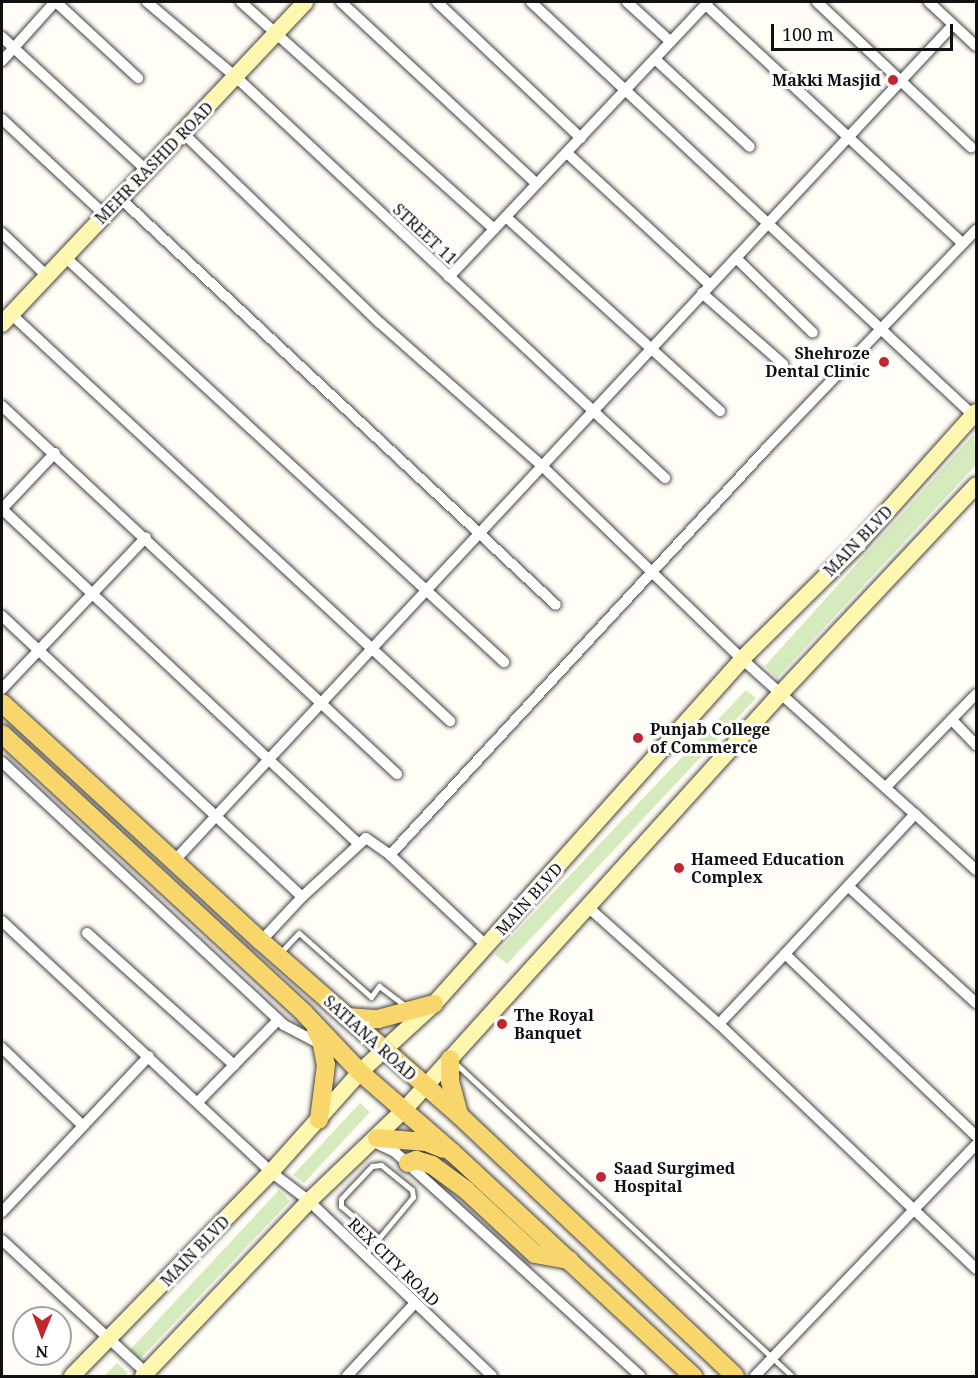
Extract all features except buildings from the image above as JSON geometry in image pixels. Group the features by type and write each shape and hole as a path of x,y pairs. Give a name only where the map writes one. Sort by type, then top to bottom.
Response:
{"main road":[{"name":"MEHR RASHID ROAD","path":"6,319 146,170 237,78 305,2"},
{"name":"MAIN BLVD","path":"72,1377 271,1172 360,1072 434,1004 742,659 857,545 976,415"},
{"path":"144,1375 309,1201 403,1111 781,693 976,485"},
{"name":"SATIANA ROAD","path":"2,703 176,859 277,956 459,1115 735,1377"},
{"name":"SATIANA ROAD","path":"2,734 304,1013 360,1072 453,1153 685,1372"},
{"path":"347,1017 378,1019 434,1004"},
{"path":"304,1013 322,1046 326,1065 319,1120"},
{"path":"450,1059 450,1081 459,1115"},
{"path":"374,1139 426,1142 453,1153"},
{"path":"408,1163 416,1160 432,1165 466,1190 535,1254 568,1260"}],"street":[{"path":"2,61 55,2 138,78"},
{"name":"STREET 11","path":"147,2 237,78 595,410 665,478"},
{"path":"241,2 494,229"},
{"path":"341,2 537,184"},
{"path":"437,2 581,138"},
{"path":"531,2 767,225 976,415"},
{"path":"627,2 671,42"},
{"path":"817,2 971,147"},
{"path":"929,2 976,46"},
{"path":"449,277 706,3 963,244"},
{"path":"176,859 479,535 541,465 595,410 649,347 736,258 953,25"},
{"path":"2,37 146,170"},
{"path":"655,59 750,147"},
{"path":"2,119 104,214"},
{"path":"183,133 380,323 541,465 742,659 976,870"},
{"path":"567,153 783,364"},
{"path":"120,198 556,605"},
{"path":"506,218 720,411"},
{"path":"390,855 880,329 976,230"},
{"path":"2,233 46,275"},
{"path":"64,256 504,662"},
{"path":"736,258 813,333"},
{"path":"6,319 373,648 450,721"},
{"path":"2,406 146,537 397,774"},
{"path":"55,453 2,509 358,843"},
{"path":"2,689 146,537"},
{"path":"2,616 302,897"},
{"path":"886,787 976,694"},
{"path":"952,720 976,744"},
{"path":"2,762 278,1020 303,1038 322,1046"},
{"path":"719,1024 915,814"},
{"path":"261,941 302,897 366,838 390,855 487,946"},
{"path":"849,887 976,1003"},
{"path":"588,908 719,1024 976,1269"},
{"name":"REX CITY ROAD","path":"2,921 271,1172 309,1201 491,1376"},
{"path":"87,933 234,1065"},
{"path":"785,954 976,1136"},
{"path":"198,1102 278,1020"},
{"path":"2,1048 82,1125"},
{"path":"2,1212 149,1056"},
{"path":"374,1139 408,1163 640,1377"},
{"path":"755,1377 976,1145"},
{"path":"2,1240 144,1375"},
{"path":"346,1377 416,1303"}],"lane":[{"path":"277,956 299,933 371,997 379,986 413,1011"},
{"path":"450,1059 792,1377"},
{"path":"365,1255 413,1197 412,1190 381,1166 372,1166 341,1199 341,1206 379,1238"}],"green space":[{"path":"974,434 976,465 777,678 765,666"},
{"path":"746,690 756,698 507,964 495,954"},
{"path":"360,1103 370,1112 304,1183 293,1175"},
{"path":"279,1190 290,1201 139,1360 129,1351"},
{"path":"117,1363 128,1373 125,1376 104,1376"}],"place":[{"name":"Makki Masjid","path":"893,80"},
{"name":"Shehroze Dental Clinic","path":"884,362"},
{"name":"Punjab College of Commerce","path":"638,738"},
{"name":"Hameed Education Complex","path":"679,868"},
{"name":"The Royal Banquet","path":"502,1024"},
{"name":"Saad Surgimed Hospital","path":"601,1177"}]}
